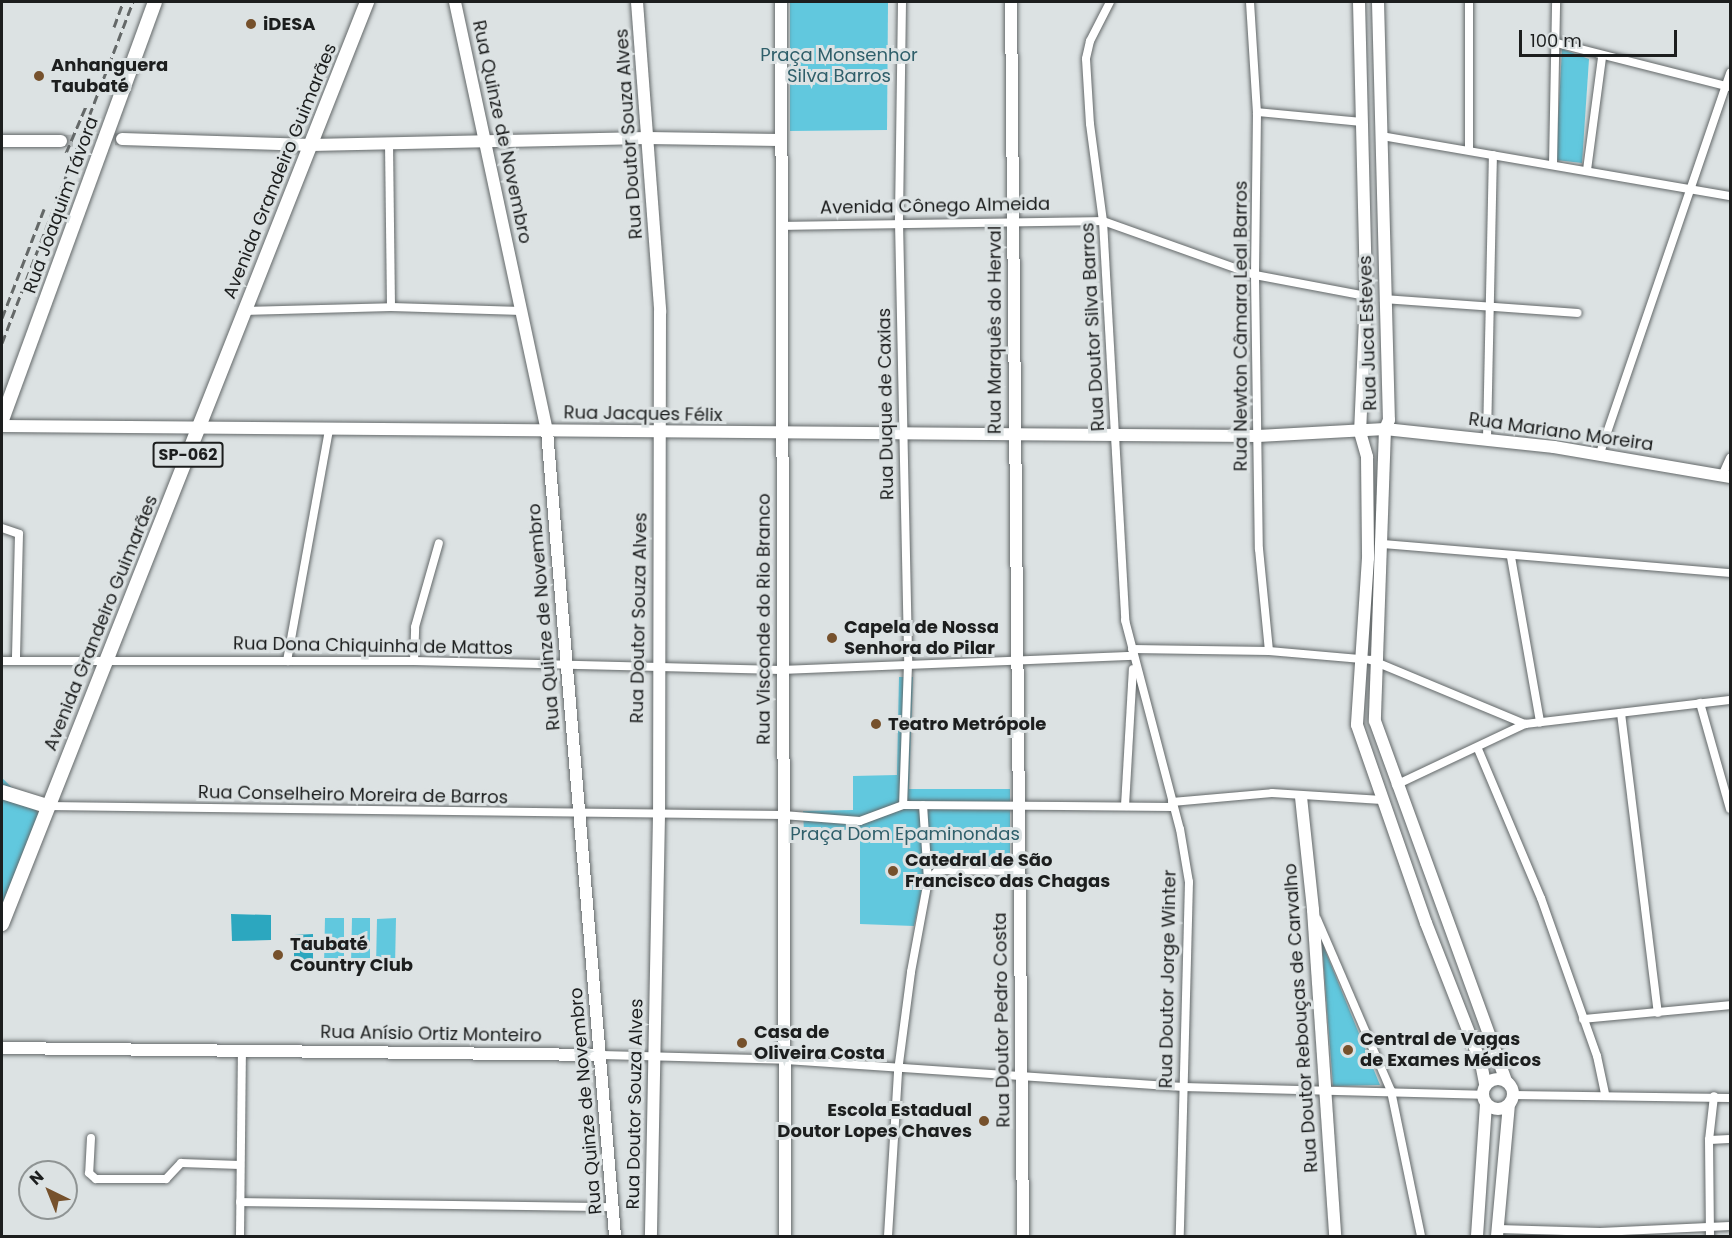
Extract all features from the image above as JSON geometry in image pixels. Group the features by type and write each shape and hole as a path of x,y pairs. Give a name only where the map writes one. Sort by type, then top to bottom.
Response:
{"main road":[{"name":"Rua Joaquim Távora","path":"2,420 155,2"},
{"name":"Avenida Grandeiro Guimarães","path":"2,924 367,2"},
{"name":"Rua Quinze de Novembro","path":"456,2 547,432 615,1236"},
{"name":"Rua Doutor Souza Alves","path":"637,2 660,311 656,664 659,815 652,1058 651,1236"},
{"name":"Rua Visconde do Rio Branco","path":"781,2 778,140 783,433 781,670 786,1060 785,1236"},
{"name":"Rua Marquês do Herval","path":"1011,2 1014,220 1012,433 1016,660"},
{"name":"Rua Juca Esteves","path":"1359,2 1366,296 1360,432 1367,457 1364,659 1357,725 1406,870 1481,1062 1485,1094 1477,1236"},
{"name":"Rua Juca Esteves","path":"1378,2 1384,299 1389,420 1385,429 1380,662 1375,721 1396,785 1506,1081 1511,1100"},
{"path":"1360,52 1378,53"},
{"path":"122,139 310,145 647,138 778,140"},
{"path":"2,141 62,141"},
{"name":"Rua Jacques Félix","path":"2,426 660,434 1115,432"},
{"name":"Rua Mariano Moreira","path":"1360,432 1385,429 1487,438 1600,453 1726,477"},
{"path":"1115,432 1258,436 1360,432"},
{"name":"Rua Doutor Pedro Costa","path":"1016,660 1023,1236"},
{"path":"2,792 47,806"},
{"name":"Rua Doutor Rebouças de Carvalho","path":"1301,797 1313,910 1335,1236"},
{"path":"1406,870 1425,863"},
{"name":"Rua Anísio Ortiz Monteiro","path":"2,1048 601,1055"},
{"path":"1506,1081 1495,1079 1485,1094 1496,1110 1511,1100"},
{"path":"1498,1233 1511,1100"}],"street":[{"name":"Rua Duque de Caxias","path":"902,2 899,222 908,664 903,805"},
{"name":"Rua Doutor Silva Barros","path":"1110,2 1090,41 1086,59 1103,221 1125,620 1133,653"},
{"name":"Rua Newton Câmara Leal Barros","path":"1250,2 1257,112 1255,275 1259,549 1269,651"},
{"path":"1469,2 1469,149"},
{"path":"1553,164 1556,2"},
{"path":"1557,43 1602,57 1728,86"},
{"path":"1587,170 1602,57"},
{"path":"1600,453 1688,188 1731,73"},
{"path":"1257,112 1361,122"},
{"path":"1382,136 1469,149 1731,196"},
{"path":"389,143 391,307"},
{"path":"1487,438 1493,155"},
{"name":"Avenida Cônego Almeida","path":"781,226 1014,220 1103,221 1255,275 1366,296"},
{"path":"1384,299 1490,309 1577,313"},
{"path":"243,311 391,307 522,311"},
{"path":"287,661 329,429"},
{"path":"1726,477 1731,458"},
{"path":"2,528 19,534 16,661"},
{"path":"414,661 415,627 439,543"},
{"path":"1384,544 1511,557 1731,573"},
{"path":"1511,557 1540,722"},
{"name":"Rua Dona Chiquinha de Mattos","path":"2,661 414,661 656,664 781,670 1133,653 1269,651 1380,662 1408,677 1525,724"},
{"path":"1125,806 1133,653"},
{"name":"Rua Doutor Jorge Winter","path":"1133,653 1173,805 1189,882 1180,1236"},
{"path":"1396,785 1478,749 1525,724 1731,700"},
{"path":"1700,703 1731,809"},
{"path":"1621,713 1658,1013"},
{"path":"1478,749 1541,898 1603,1075 1605,1095"},
{"path":"903,805 1173,805 1272,793 1301,797 1382,800"},
{"name":"Rua Conselheiro Moreira de Barros","path":"47,806 580,815 783,815 860,821 903,805"},
{"path":"888,1236 898,1071 913,956 928,880 923,805"},
{"path":"928,880 934,873 945,870 1018,871"},
{"path":"1313,910 1391,1091 1421,1236"},
{"path":"1583,1019 1731,1005"},
{"path":"240,1236 242,1050"},
{"name":"Rua Anísio Ortiz Monteiro","path":"601,1055 786,1060 898,1071 1021,1075 1183,1088 1485,1094"},
{"path":"1511,1100 1605,1095 1731,1098"},
{"path":"1710,1232 1709,1140 1714,1096"},
{"path":"91,1138 89,1173 96,1179 166,1179 181,1163 240,1165"},
{"path":"1709,1140 1731,1139"},
{"path":"240,1202 612,1207"},
{"path":"1498,1233 1710,1232 1731,1226"}],"green space":[{"name":"Praça Monsenhor Silva Barros","path":"790,2 888,2 887,130 790,131"},
{"path":"1562,49 1589,59 1582,163 1556,160"},
{"name":"Praça Dom Epaminondas","path":"899,677 913,677 909,789 1010,789 1010,868 925,875 914,926 860,924 860,829 804,832 803,811 853,810 853,776 897,775"},
{"path":"2,778 41,815 2,917"},
{"path":"325,918 344,918 344,966 324,965"},
{"path":"352,918 370,918 370,966 351,964"},
{"path":"396,918 395,966 376,965 377,919"},
{"path":"1322,943 1380,1085 1333,1086"}],"shaded area":[{"path":"231,914 271,915 271,940 232,941"},
{"path":"313,934 313,963 294,963 294,935"}],"tunnel":[{"path":"61,141 122,139"}],"railway":[{"path":"114,27 123,2"},
{"path":"2,343 133,2"},
{"path":"66,153 86,106"},
{"path":"2,318 44,209"}],"place":[{"name":"iDESA","path":"251,24"},
{"name":"Anhanguera Taubaté","path":"39,76"},
{"name":"Capela de Nossa Senhora do Pilar","path":"832,638"},
{"name":"Teatro Metrópole","path":"876,724"},
{"name":"Catedral de São Francisco das Chagas","path":"893,871"},
{"name":"Taubaté Country Club","path":"278,955"},
{"name":"Casa de Oliveira Costa","path":"742,1043"},
{"name":"Central de Vagas de Exames Médicos","path":"1348,1050"},
{"name":"Escola Estadual Doutor Lopes Chaves","path":"984,1121"}]}
